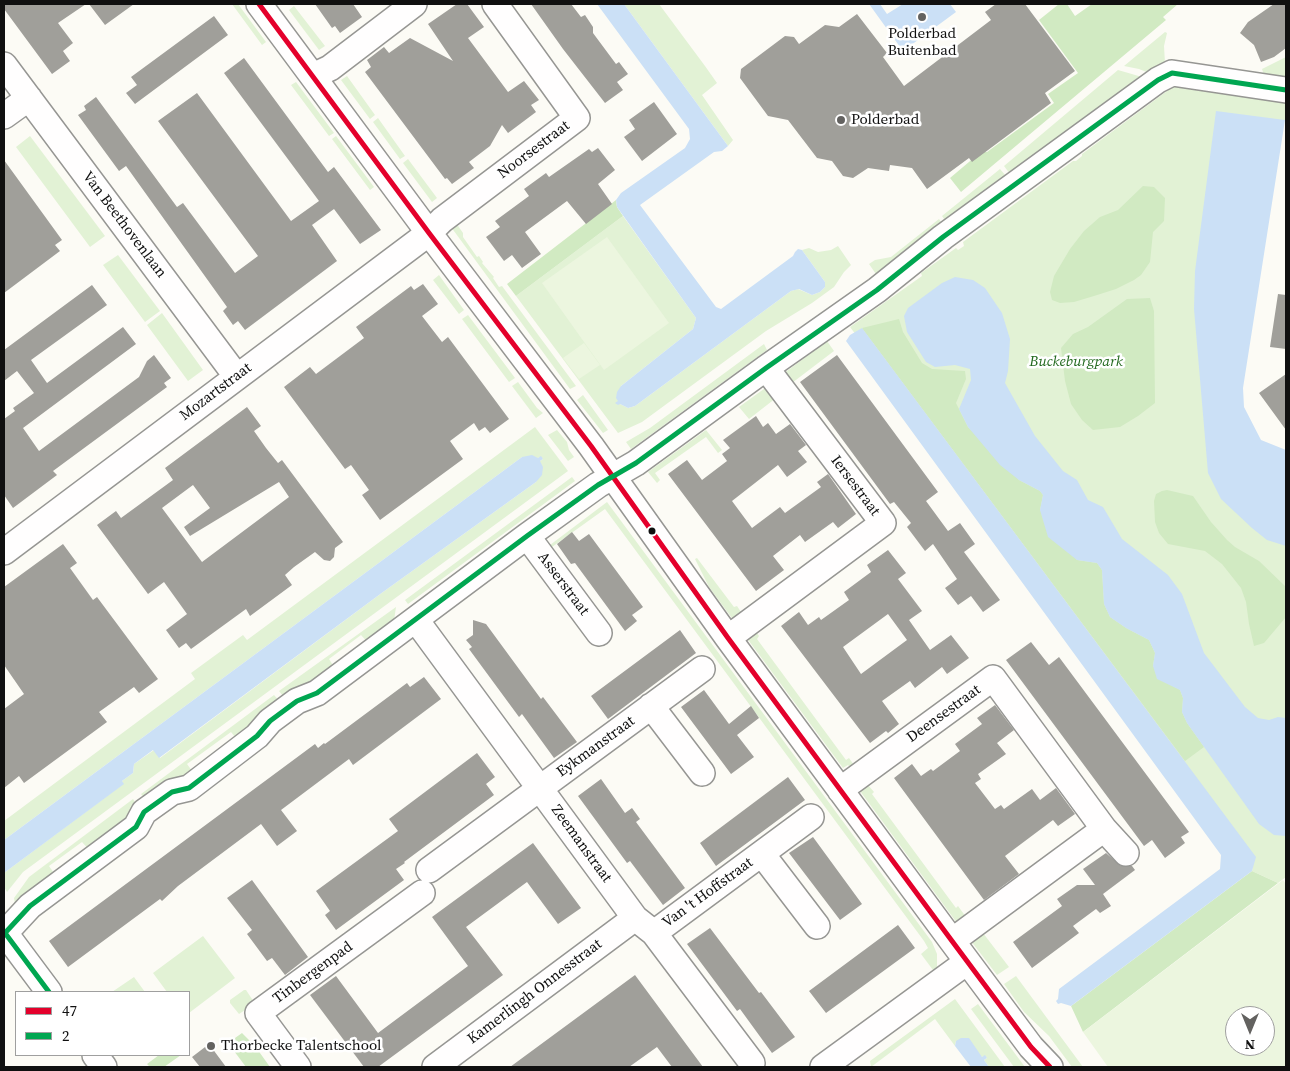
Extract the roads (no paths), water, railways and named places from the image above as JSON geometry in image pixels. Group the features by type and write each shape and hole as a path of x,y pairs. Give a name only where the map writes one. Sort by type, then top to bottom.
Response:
{"street":[{"path":"259,4 429,233 614,476 728,638 967,962 1031,1047 1050,1067"},
{"path":"313,76 330,68 414,4"},
{"name":"Noorsestraat","path":"429,233 436,225 517,162 577,118 495,4"},
{"name":"Van Beethovenlaan","path":"4,66 237,377"},
{"path":"48,991 5,933 30,906 136,827 144,812 172,792 189,788 257,736 270,721 297,701 317,693 527,536 598,485 636,463 766,368 878,290 943,237 1158,80 1172,73 1286,90"},
{"path":"4,116 29,98"},
{"name":"Mozartstraat","path":"4,552 429,233"},
{"name":"Iersestraat","path":"728,638 882,523 766,368"},
{"name":"Asserstraat","path":"527,536 599,633"},
{"name":"Zeemanstraat","path":"416,620 540,788 752,1063"},
{"name":"Eykmanstraat","path":"540,788 702,669"},
{"name":"Deensestraat","path":"840,790 993,678 1104,829 1126,853"},
{"name":"Eykmanstraat","path":"651,706 702,773"},
{"name":"Tinbergenpad","path":"298,1067 258,1014 426,882 540,788"},
{"name":"Van 't Hoffstraat","path":"644,925 762,854 811,817"},
{"path":"952,941 1104,829"},
{"name":"Van 't Hoffstraat","path":"762,854 817,926"},
{"name":"Kamerlingh Onnesstraat","path":"435,1067 644,925"},
{"path":"832,1065 967,962"},
{"path":"96,1056 104,1067"}],"water":[{"path":"597,4 624,4 728,146 722,151 714,152 640,205 716,307 721,309 793,256 798,249 802,250 825,282 825,287 820,292 812,295 799,289 791,291 635,406 628,408 615,403 618,401 616,398 617,392 621,386 693,329 696,318 617,207 616,200 621,193 685,148 690,139 689,129"},
{"path":"869,4 880,4 887,14 903,4 950,4 956,12 903,51"},
{"path":"1216,111 1285,120 1243,388 1244,407 1261,440 1286,450 1286,546 1267,540 1221,499 1208,473 1194,309 1195,271"},
{"path":"955,277 973,280 985,288 1002,313 1010,339 1008,371 1005,383 1035,436 1063,471 1077,480 1088,500 1103,507 1122,539 1168,575 1182,594 1204,653 1245,707 1258,718 1269,720 1278,717 1286,718 1286,836 1274,835 1259,824 1187,723 1182,712 1183,698 1180,690 1157,679 1153,666 1155,653 1149,640 1110,617 1104,604 1102,570 1097,563 1077,560 1048,537 1040,510 1043,495 1040,491 1019,480 1000,465 968,427 959,409 971,380 970,369 955,365 935,367 926,362 907,332 904,316 908,308 942,283"},
{"path":"862,328 1256,857 1252,871 1071,1006 1058,1004 1056,1001 1059,989 1220,869 1221,855 846,341 850,335"},
{"path":"532,455 538,458 541,456 543,459 540,461 543,467 542,475 536,482 383,592 159,758 153,750 134,764 133,773 122,781 124,784 4,873 4,840 522,457"},
{"path":"961,1038 969,1038 982,1057 985,1055 987,1058 984,1060 989,1067 971,1067 955,1046 956,1041"}],"place":[{"name":"Polderbad Buitenbad","path":"922,17"},
{"name":"Polderbad","path":"841,120"},
{"name":"Thorbecke Talentschool","path":"211,1046"}],"park label":[{"name":"Buckeburgpark","path":"1076,362"}]}
